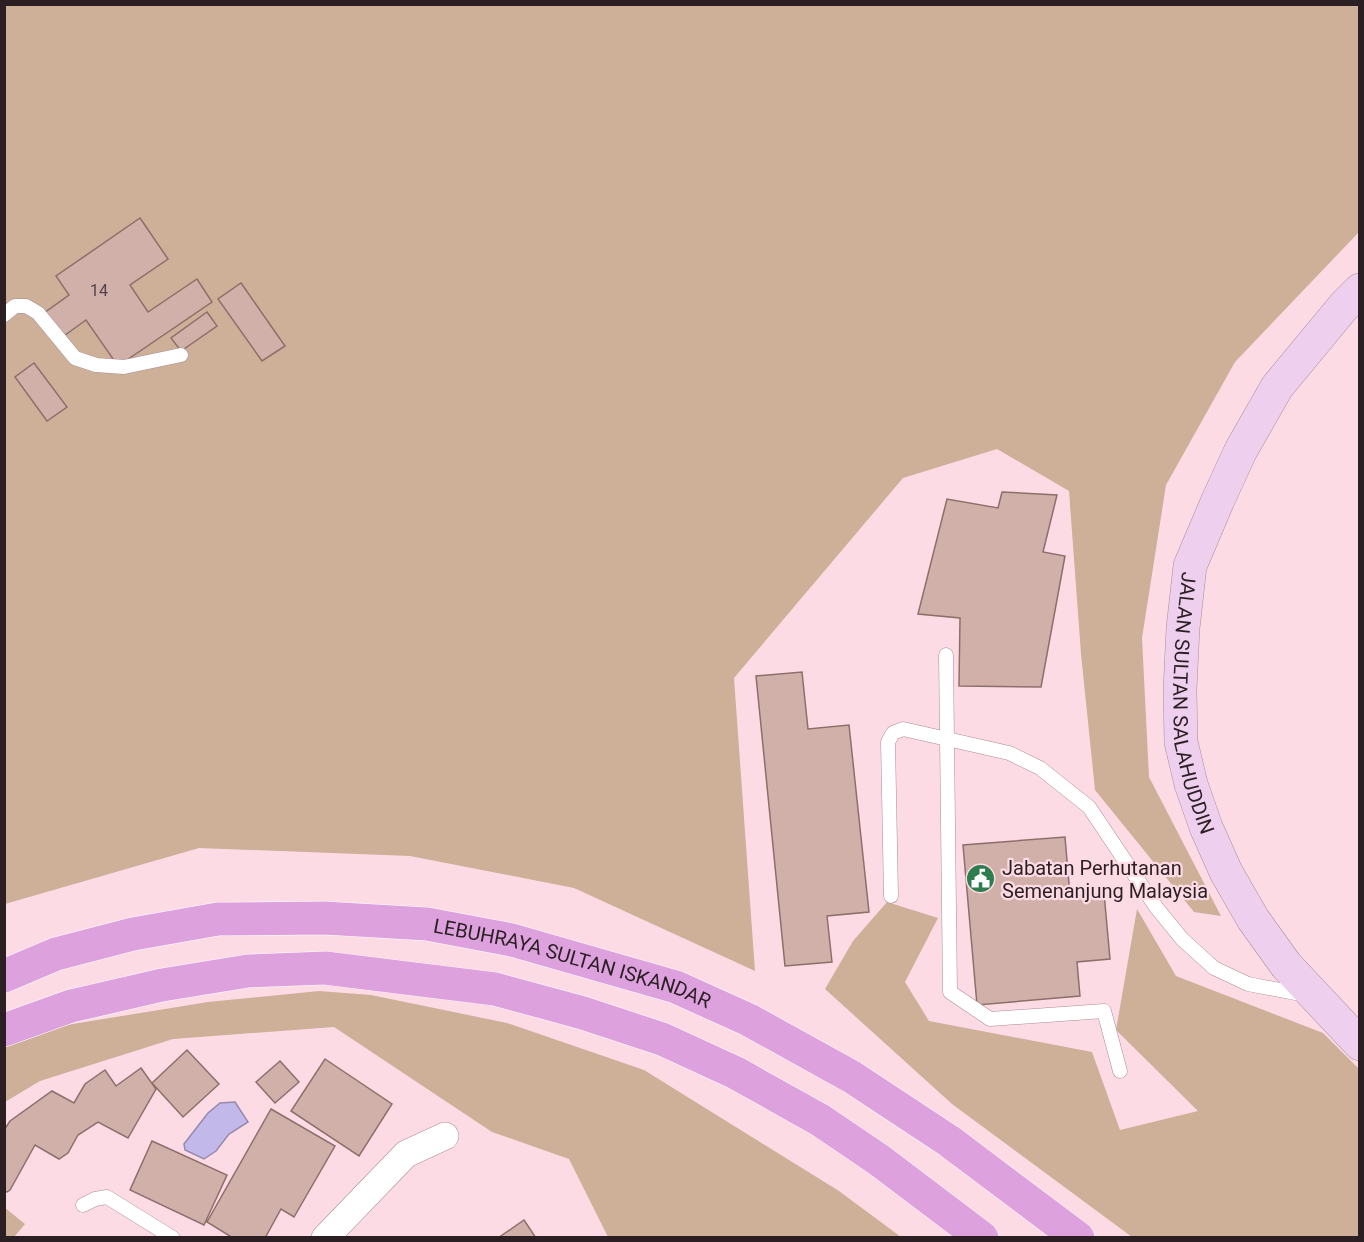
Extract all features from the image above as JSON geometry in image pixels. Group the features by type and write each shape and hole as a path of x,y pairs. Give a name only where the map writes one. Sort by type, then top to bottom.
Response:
{"main road":[{"name":"LEBUHRAYA SULTAN ISKANDAR","path":"4,976 56,954 133,934 218,919 324,918 427,924 512,940 676,987 749,1020 852,1077 949,1141 1078,1238"},
{"path":"4,1030 71,1006 162,985 248,971 325,968 495,989 583,1013 672,1044 736,1073 820,1120 879,1160 982,1238"},
{"path":"820,1120 959,1238"}],"street":[{"name":"JALAN SULTAN SALAHUDDIN","path":"1359,290 1277,387 1241,450 1190,566 1183,628 1180,689 1181,742 1191,784 1226,872 1252,919 1286,965 1359,1044"},
{"path":"325,1238 406,1154 445,1136"}],"lane":[{"path":"4,315 15,306 26,306 38,313 75,358 96,365 124,367 181,356"},
{"path":"946,655 950,992 990,1019 1104,1011 1120,1071"},
{"path":"891,896 888,742 893,733 903,729 1009,753 1040,768 1089,807 1163,915 1182,939 1214,968 1248,984 1314,997"},
{"path":"83,1205 95,1199 107,1197 173,1238"}],"shaded area":[{"path":"5,5 1359,5 1359,232 1235,362 1166,485 1142,638 1149,777 1221,916 1194,912 1095,790 1081,654 1069,491 997,449 903,478 734,678 755,971 574,888 410,856 199,848 5,904"},
{"path":"887,902 938,918 905,982 929,1021 1092,1052 1120,1130 1198,1111 1116,1030 1137,909 1176,976 1323,1033 1359,1069 1359,1237 1132,1237 952,1104 825,989 853,941"},
{"path":"319,991 371,995 507,1023 644,1070 839,1191 901,1237 608,1237 569,1159 492,1132 334,1027 173,1039 40,1081 5,1102 5,1044 48,1028 208,1002"},
{"path":"235,1102 248,1122 229,1134 216,1151 204,1159 185,1150 184,1144 208,1113 220,1103"},
{"path":"4,1207 25,1224 14,1237 5,1237"}],"building":[{"path":"140,218 168,259 130,285 148,312 197,279 212,302 118,366 86,320 61,338 44,313 69,295 56,276"},
{"path":"241,283 285,346 262,361 218,299"},
{"path":"207,312 217,326 181,351 171,338"},
{"path":"34,363 67,407 47,421 15,377"},
{"path":"1002,492 1057,495 1043,552 1065,556 1041,687 959,686 960,618 918,614 947,499 998,508"},
{"path":"802,672 808,729 849,725 869,912 827,916 832,962 785,966 756,676"},
{"path":"1065,837 1070,896 1104,893 1110,959 1077,962 1080,996 977,1005 963,845"},
{"path":"187,1050 219,1084 183,1117 152,1083"},
{"path":"325,1059 392,1104 359,1156 291,1111"},
{"path":"280,1061 299,1082 275,1103 256,1082"},
{"path":"141,1068 156,1089 128,1138 98,1122 78,1135 68,1153 59,1159 35,1145 10,1190 4,1191 4,1130 10,1121 52,1091 74,1103 85,1084 105,1070 116,1086"},
{"path":"271,1109 335,1146 294,1217 281,1209 265,1238 233,1238 207,1222"},
{"path":"152,1141 227,1175 204,1225 130,1190"},
{"path":"524,1220 536,1238 498,1238"}],"place":[{"name":"Jabatan Perhutanan Semenanjung Malaysia","path":"981,879"}]}
